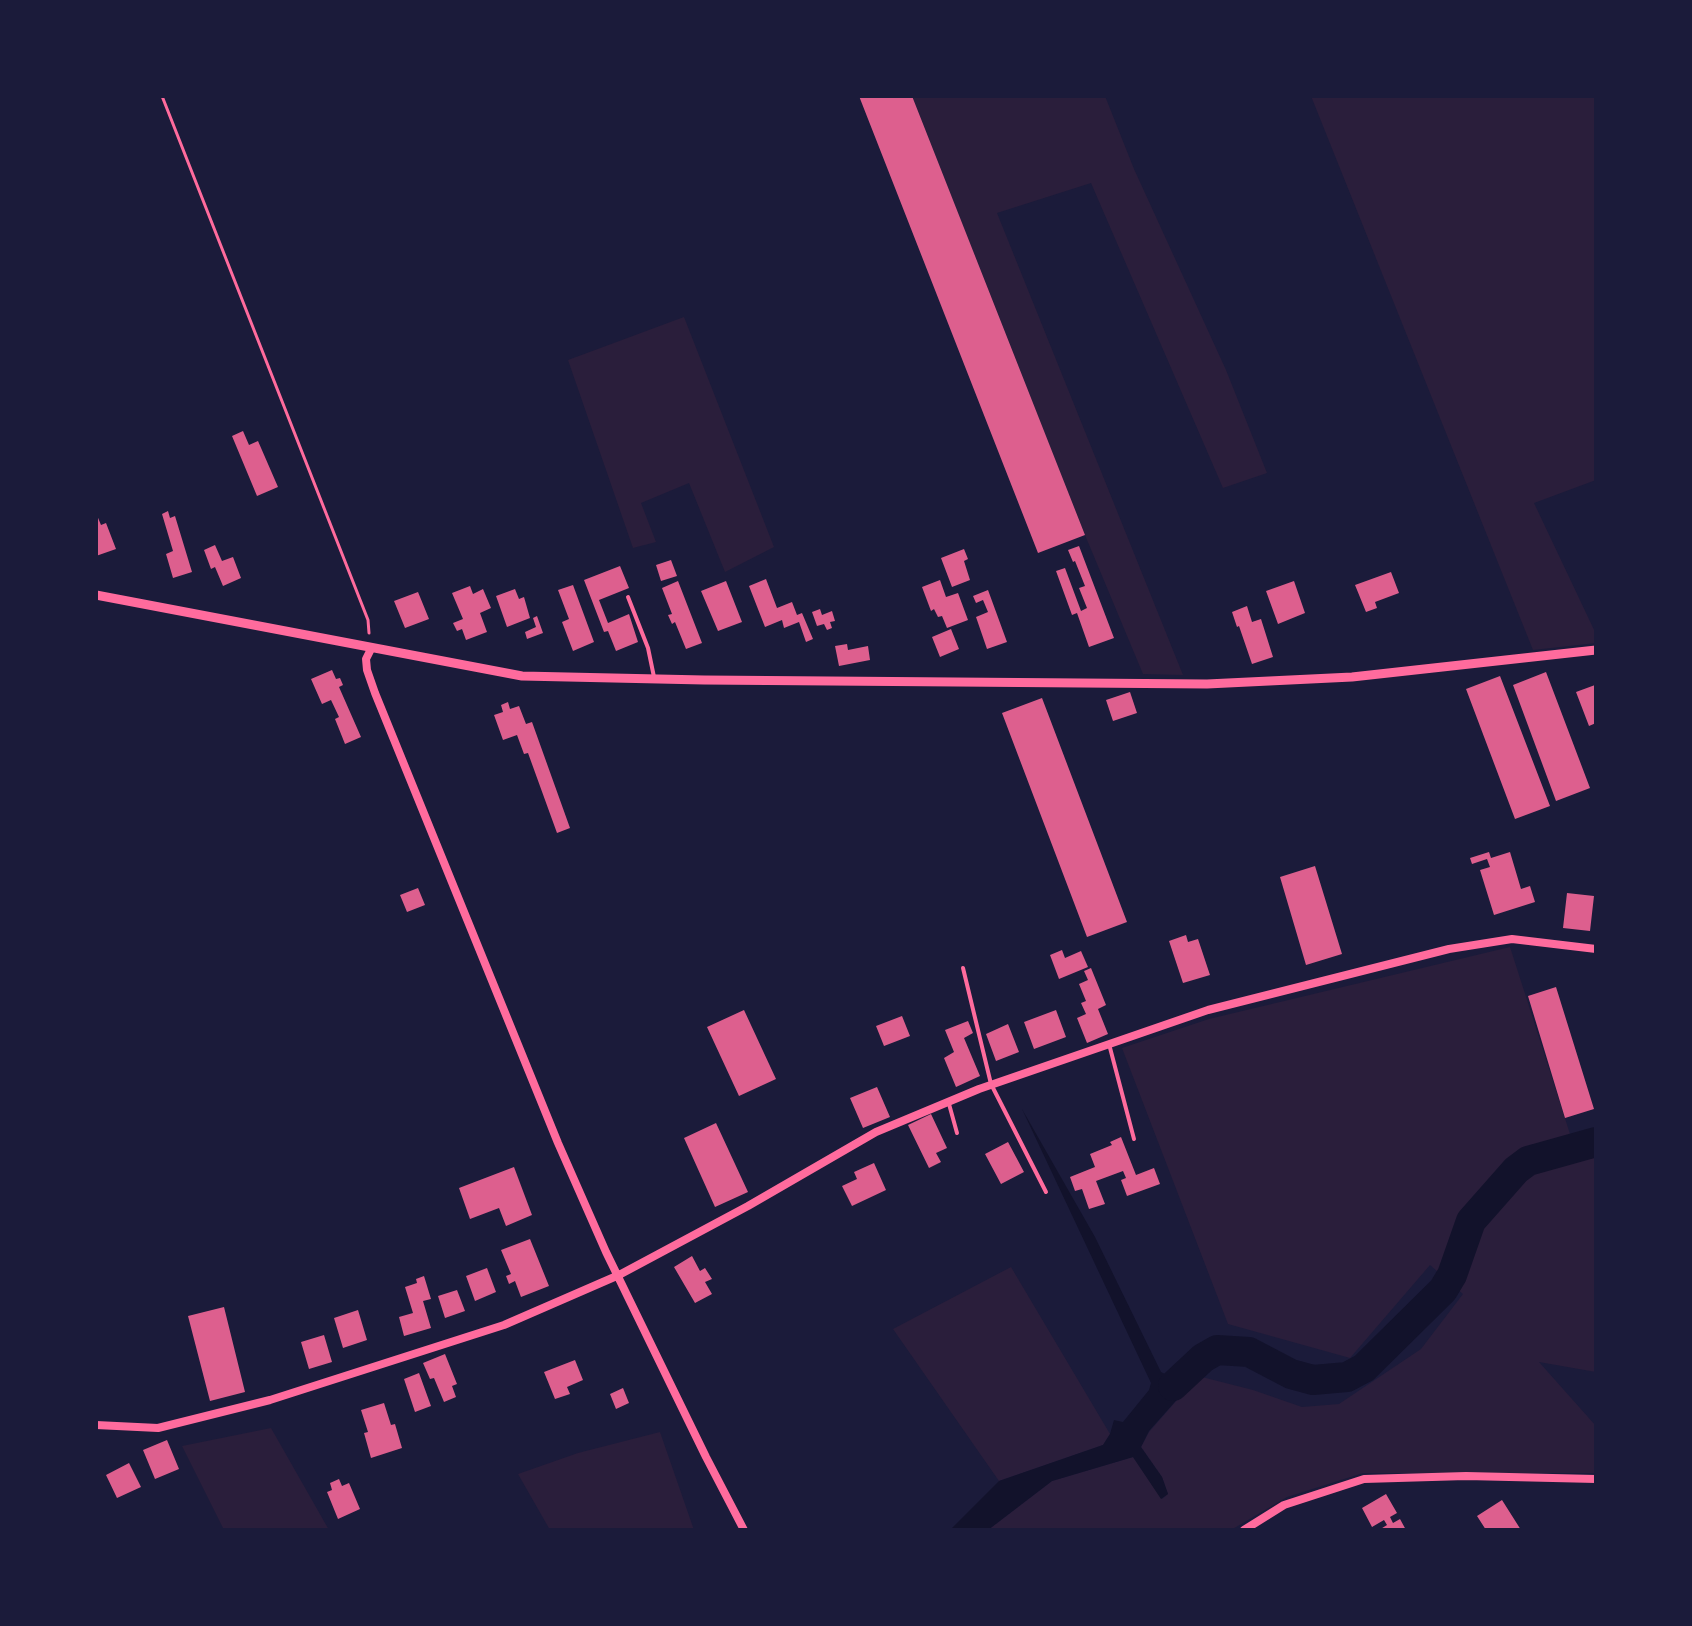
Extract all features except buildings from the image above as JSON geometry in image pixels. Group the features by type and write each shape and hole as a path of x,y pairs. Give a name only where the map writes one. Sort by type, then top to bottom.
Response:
{"street":[{"path":"96,595 522,676 1207,684 1352,677 1596,650"},
{"path":"371,649 366,659 375,693 558,1143 706,1457 744,1530"},
{"path":"96,1425 158,1428 270,1400 504,1325 619,1275 748,1206 876,1132 991,1084 1208,1010 1449,949 1512,939 1596,949"},
{"path":"1244,1530 1284,1505 1364,1479 1466,1476 1596,1479"}],"lane":[{"path":"628,597 648,648 654,679"},
{"path":"963,968 991,1084 1046,1192"},
{"path":"1109,1044 1134,1139"},
{"path":"948,1102 957,1133"}],"path":[{"path":"162,96 368,620 371,649"}],"shaded area":[{"path":"912,96 1105,96 1134,169 1226,370 1267,473 1223,488 1091,183 997,213 1183,675 1143,674"},
{"path":"1311,96 1596,96 1596,480 1534,503 1596,634 1596,643 1533,650"},
{"path":"684,317 774,547 725,572 689,483 641,503 656,542 633,548 568,360"},
{"path":"1510,947 1578,1159 1596,1155 1596,1372 1539,1362 1596,1426 1596,1473 1363,1473 1287,1497 1231,1530 988,1530 1052,1481 1133,1457 1162,1499 1168,1494 1162,1477 1141,1447 1149,1432 1198,1376 1302,1407 1339,1404 1421,1349 1463,1294 1430,1265 1350,1358 1228,1324 1122,1048 1209,1019"},
{"path":"1022,1109 1095,1237 1161,1372 1167,1375 1203,1358 1198,1376 1149,1431 1141,1447 1162,1477 1168,1494 1161,1499 1133,1457 1052,1481 988,1530 950,1530 999,1481 1103,1445 1114,1420 1123,1422 1149,1390 1151,1383"},
{"path":"1011,1267 1110,1434 1103,1445 999,1481 893,1329"},
{"path":"271,1428 329,1530 224,1530 182,1446"},
{"path":"660,1432 694,1530 550,1530 518,1474 578,1453"}],"waterway":[{"path":"1173,1386 1203,1358 1217,1350 1249,1352 1291,1374 1313,1380 1347,1377 1364,1368 1443,1290 1452,1275 1471,1221 1516,1170 1528,1161 1596,1142"}]}
